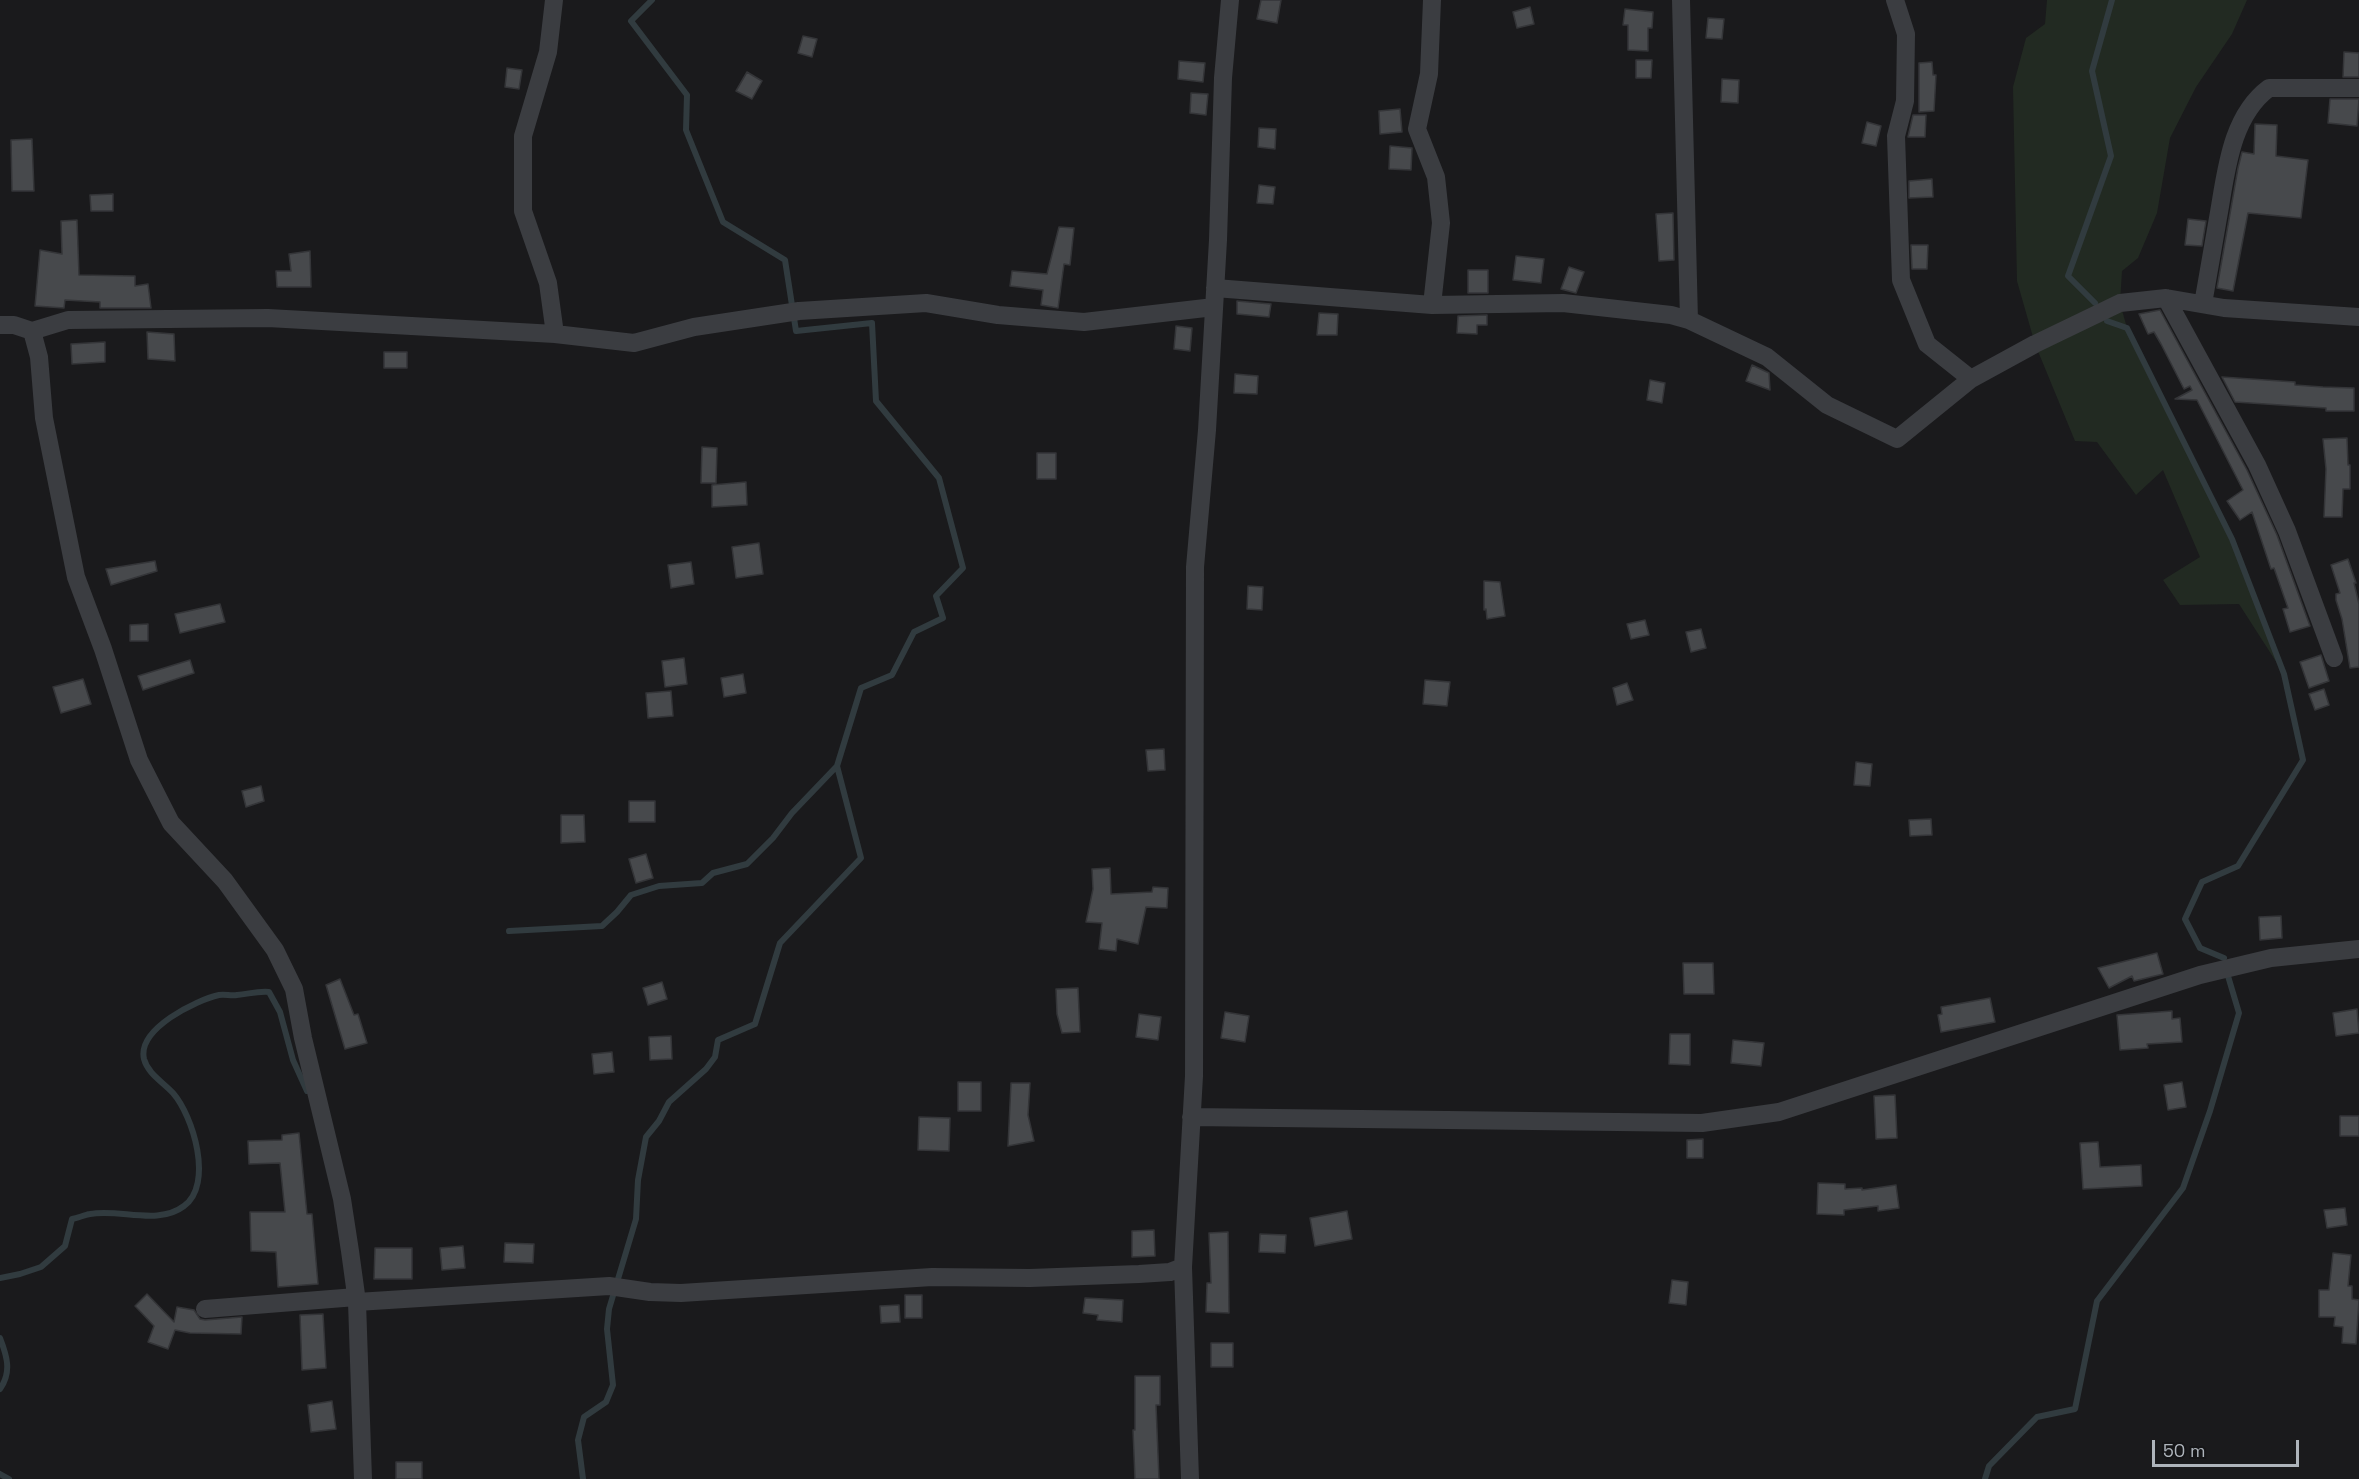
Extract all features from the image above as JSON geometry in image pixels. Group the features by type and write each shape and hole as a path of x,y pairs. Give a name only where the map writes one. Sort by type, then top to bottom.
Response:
{"street":[{"path":"554,0 548,52 524,136 524,211 548,283 555,334"},
{"path":"1190,1479 1183,1267 1194,1076 1195,567 1214,307 1223,78 1230,0"},
{"path":"1432,0 1429,74 1417,129 1436,177 1441,223 1432,305"},
{"path":"1681,0 1689,320"},
{"path":"1895,0 1906,34 1905,101 1896,136 1901,280 1927,344 1971,379"},
{"path":"2203,304 2228,160 2243,120 2259,96 2269,88 2359,88"},
{"path":"1215,288 1432,305 1563,303 1646,311 1689,320 1767,357 1827,405 1897,439 1971,379 2035,344 2120,303 2166,297 2245,310 2359,317"},
{"path":"2166,297 2256,465 2287,531 2334,658"},
{"path":"0,325 14,325 32,331 68,320 268,318 555,334 634,343 694,327 799,311 926,303 998,315 1084,322 1214,307"},
{"path":"32,331 39,357 44,418 76,577 103,649 139,760 171,823 225,881 276,950 294,989 303,1038 342,1199 357,1300 363,1479"},
{"path":"1191,1117 1702,1123 1779,1112 2200,975 2271,958 2359,949"},
{"path":"205,1309 573,1288 609,1287 681,1293 932,1277 1030,1278 1170,1272 1183,1267"}],"shaded area":[{"path":"2047,0 2247,0 2232,34 2196,87 2170,138 2157,213 2138,258 2122,271 2120,303 2127,328 2232,539 2284,674 2239,604 2180,605 2163,580 2200,557 2163,470 2136,495 2097,442 2075,441 2035,344 2017,281 2013,87 2026,38 2045,24"}],"building":[{"path":"1261,0 1281,0 1277,23 1257,19"},
{"path":"1530,7 1534,24 1517,28 1513,12"},
{"path":"1625,9 1653,12 1652,28 1648,28 1648,51 1628,50 1628,25 1623,25"},
{"path":"1708,18 1724,19 1722,39 1706,38"},
{"path":"803,36 817,39 812,57 798,53"},
{"path":"2344,52 2359,53 2359,77 2343,77"},
{"path":"1636,60 1652,60 1651,78 1636,78"},
{"path":"1179,61 1205,63 1203,82 1178,79"},
{"path":"1932,62 1933,75 1936,75 1934,111 1919,112 1919,63"},
{"path":"507,68 522,70 519,89 505,87"},
{"path":"747,72 762,81 752,99 736,91"},
{"path":"1722,79 1739,80 1738,103 1721,102"},
{"path":"1191,93 1208,94 1206,115 1190,113"},
{"path":"2330,99 2359,99 2357,126 2328,123"},
{"path":"1400,109 1402,132 1380,134 1379,111"},
{"path":"1913,115 1926,115 1925,137 1908,137"},
{"path":"1867,122 1881,126 1876,146 1862,143"},
{"path":"2255,124 2277,125 2276,156 2308,160 2301,218 2248,213 2233,291 2217,288 2238,168 2242,152 2254,154"},
{"path":"1259,128 1276,129 1275,149 1258,147"},
{"path":"32,139 34,191 12,191 11,140"},
{"path":"1390,146 1412,148 1411,170 1389,169"},
{"path":"1932,179 1933,197 1909,198 1909,181"},
{"path":"1259,185 1275,187 1273,204 1257,203"},
{"path":"113,194 113,211 91,211 90,195"},
{"path":"1673,213 1674,260 1659,261 1656,214"},
{"path":"2188,219 2206,221 2202,246 2185,245"},
{"path":"77,220 79,275 135,276 135,286 148,284 151,308 100,308 100,302 65,300 64,308 35,306 40,250 62,254 61,221"},
{"path":"1059,227 1074,228 1070,265 1064,264 1058,308 1041,305 1043,290 1010,286 1012,271 1047,274"},
{"path":"1911,245 1928,245 1927,269 1912,269"},
{"path":"310,251 311,287 277,287 276,271 291,271 289,254"},
{"path":"1516,256 1544,259 1541,283 1513,280"},
{"path":"1569,267 1584,272 1576,293 1561,289"},
{"path":"1468,270 1488,270 1488,293 1468,293"},
{"path":"1237,301 1271,304 1269,317 1237,314"},
{"path":"2160,310 2247,470 2277,535 2310,626 2290,632 2283,609 2288,608 2274,568 2271,569 2252,512 2240,520 2227,501 2243,490 2197,400 2175,399 2192,390 2190,386 2184,389 2154,332 2148,334 2139,314"},
{"path":"1319,313 1338,314 1337,335 1317,335"},
{"path":"1487,315 1487,325 1477,325 1477,334 1457,333 1458,316"},
{"path":"1176,326 1192,328 1190,351 1174,349"},
{"path":"147,332 174,334 175,361 148,359"},
{"path":"105,342 105,362 72,364 71,344"},
{"path":"384,352 407,352 407,368 384,368"},
{"path":"1752,365 1769,373 1770,390 1746,381"},
{"path":"1235,374 1258,376 1257,394 1234,393"},
{"path":"2222,377 2295,382 2295,385 2354,388 2354,411 2326,411 2326,408 2235,402"},
{"path":"1650,380 1665,383 1662,403 1647,400"},
{"path":"2347,438 2350,489 2343,489 2342,517 2324,517 2326,469 2323,439"},
{"path":"702,447 717,448 716,483 701,483"},
{"path":"1037,453 1056,453 1056,479 1037,479"},
{"path":"746,482 747,505 712,507 712,485"},
{"path":"759,543 763,574 736,578 732,547"},
{"path":"2348,559 2356,583 2354,583 2359,604 2359,667 2350,668 2342,619 2336,600 2336,594 2340,593 2331,565"},
{"path":"155,561 157,571 111,585 106,569"},
{"path":"691,562 694,584 671,588 668,565"},
{"path":"1484,581 1500,582 1505,616 1487,619 1486,609 1484,610"},
{"path":"1248,586 1263,587 1262,610 1247,609"},
{"path":"220,604 225,622 180,633 175,614"},
{"path":"1645,620 1649,635 1631,639 1627,624"},
{"path":"148,624 148,641 130,641 130,625"},
{"path":"1701,629 1706,648 1691,652 1686,632"},
{"path":"2321,655 2329,681 2309,688 2300,662"},
{"path":"684,658 687,684 665,687 662,661"},
{"path":"190,660 194,673 143,690 138,676"},
{"path":"743,674 746,693 724,697 721,678"},
{"path":"83,679 91,704 61,713 53,687"},
{"path":"1425,680 1450,682 1447,706 1423,704"},
{"path":"1627,683 1633,700 1617,705 1613,688"},
{"path":"2324,689 2329,705 2315,710 2309,694"},
{"path":"671,691 673,716 648,718 646,693"},
{"path":"1164,749 1165,770 1148,771 1146,750"},
{"path":"1856,762 1872,764 1870,786 1854,785"},
{"path":"261,786 264,801 246,807 242,791"},
{"path":"629,801 655,801 655,822 629,822"},
{"path":"561,815 584,815 585,842 561,843"},
{"path":"1931,819 1932,835 1910,836 1909,820"},
{"path":"646,854 653,878 636,883 629,859"},
{"path":"1110,868 1111,894 1152,892 1153,887 1168,888 1167,908 1146,907 1138,944 1117,939 1116,951 1099,949 1102,923 1086,922 1093,889 1092,869"},
{"path":"2281,916 2282,938 2260,940 2259,917"},
{"path":"2157,953 2163,974 2134,981 2132,976 2109,988 2098,968"},
{"path":"1683,963 1713,963 1714,994 1684,994"},
{"path":"340,979 354,1015 358,1014 367,1043 345,1049 326,985"},
{"path":"662,982 667,999 648,1005 643,988"},
{"path":"1078,988 1080,1032 1062,1033 1057,1014 1056,989"},
{"path":"1990,998 1995,1022 1941,1032 1938,1015 1942,1014 1941,1007"},
{"path":"2357,1009 2359,1033 2336,1036 2333,1013"},
{"path":"2172,1011 2172,1019 2180,1018 2182,1042 2147,1044 2148,1048 2120,1050 2117,1015"},
{"path":"1225,1012 1249,1016 1245,1042 1221,1038"},
{"path":"1139,1014 1161,1017 1158,1040 1136,1037"},
{"path":"1670,1034 1690,1034 1690,1065 1669,1064"},
{"path":"671,1036 672,1059 650,1060 649,1037"},
{"path":"1733,1040 1764,1043 1761,1066 1731,1063"},
{"path":"612,1052 614,1072 594,1074 592,1054"},
{"path":"958,1082 981,1082 981,1111 958,1111"},
{"path":"2182,1082 2186,1107 2168,1110 2164,1085"},
{"path":"1011,1083 1030,1083 1028,1115 1034,1141 1008,1146"},
{"path":"1895,1095 1897,1138 1876,1139 1874,1096"},
{"path":"2340,1116 2359,1116 2359,1136 2340,1136"},
{"path":"919,1117 950,1118 949,1151 918,1150"},
{"path":"299,1133 307,1214 312,1214 318,1284 278,1287 276,1252 251,1251 250,1212 285,1212 280,1163 249,1164 248,1141 282,1140 282,1135"},
{"path":"1703,1139 1703,1158 1687,1158 1687,1140"},
{"path":"2098,1142 2100,1167 2141,1165 2142,1186 2083,1189 2080,1143"},
{"path":"1818,1183 1845,1184 1845,1189 1862,1188 1862,1190 1896,1185 1899,1208 1878,1211 1878,1206 1844,1210 1844,1215 1817,1214"},
{"path":"2345,1208 2347,1225 2327,1228 2324,1210"},
{"path":"1347,1211 1352,1239 1315,1246 1310,1218"},
{"path":"1154,1230 1155,1256 1132,1257 1132,1231"},
{"path":"1228,1232 1229,1313 1206,1312 1207,1283 1211,1283 1209,1233"},
{"path":"1260,1234 1286,1235 1285,1253 1259,1252"},
{"path":"505,1243 534,1244 533,1263 504,1262"},
{"path":"463,1246 465,1268 442,1270 440,1248"},
{"path":"375,1248 412,1248 412,1279 374,1279"},
{"path":"2333,1253 2351,1255 2348,1286 2352,1286 2352,1299 2359,1300 2356,1344 2342,1343 2343,1327 2334,1326 2335,1317 2319,1317 2319,1290 2329,1290"},
{"path":"1672,1280 1688,1282 1686,1305 1669,1303"},
{"path":"147,1294 174,1322 177,1307 194,1310 200,1319 205,1320 242,1317 241,1334 190,1333 175,1330 168,1349 148,1342 154,1326 135,1306"},
{"path":"905,1295 922,1295 922,1318 905,1318"},
{"path":"1085,1298 1123,1300 1122,1322 1097,1320 1098,1315 1083,1313"},
{"path":"899,1305 900,1322 881,1323 880,1306"},
{"path":"323,1314 326,1368 302,1370 300,1315"},
{"path":"1211,1343 1233,1343 1233,1367 1211,1367"},
{"path":"1135,1376 1160,1376 1160,1405 1156,1405 1159,1479 1135,1479 1133,1430 1135,1430"},
{"path":"332,1401 336,1429 311,1432 308,1405"},
{"path":"396,1462 422,1462 422,1479 396,1479"}],"waterway":[{"path":"583,1479 578,1440 584,1417 606,1402 613,1385 607,1329 609,1309 636,1219 638,1180 646,1137 659,1121 669,1102 706,1069 715,1057 718,1040 755,1024 780,943 861,858 837,766 861,688 892,675 914,632 943,618 936,596 963,568 939,478 876,401 872,323 796,331 785,260 723,222 686,130 687,95 631,21 652,0"},
{"path":"2095,303 2068,276 2111,156 2092,71 2112,0"},
{"path":"2107,321 2127,328 2232,539 2284,674 2303,760 2238,866 2202,882 2185,919 2200,948 2224,958"},
{"path":"509,931 602,926 631,895 659,886 702,883 713,873 747,864 837,766"},
{"path":"1985,1479 1989,1466 2037,1417 2075,1409 2097,1301 2183,1188 2210,1111 2239,1013 2228,976"},
{"path":"0,1278 41,1267 65,1246 72,1219 101,1213 162,1215 184,1206 193,1196 198,1182 199,1167 193,1133 173,1093 152,1073 144,1059 144,1048 150,1037 159,1027 183,1010 219,995 269,992 280,1012 293,1060 307,1091"},
{"path":"0,1338 7,1364 6,1376 0,1389"},
{"path":"0,1474 9,1479"}]}
